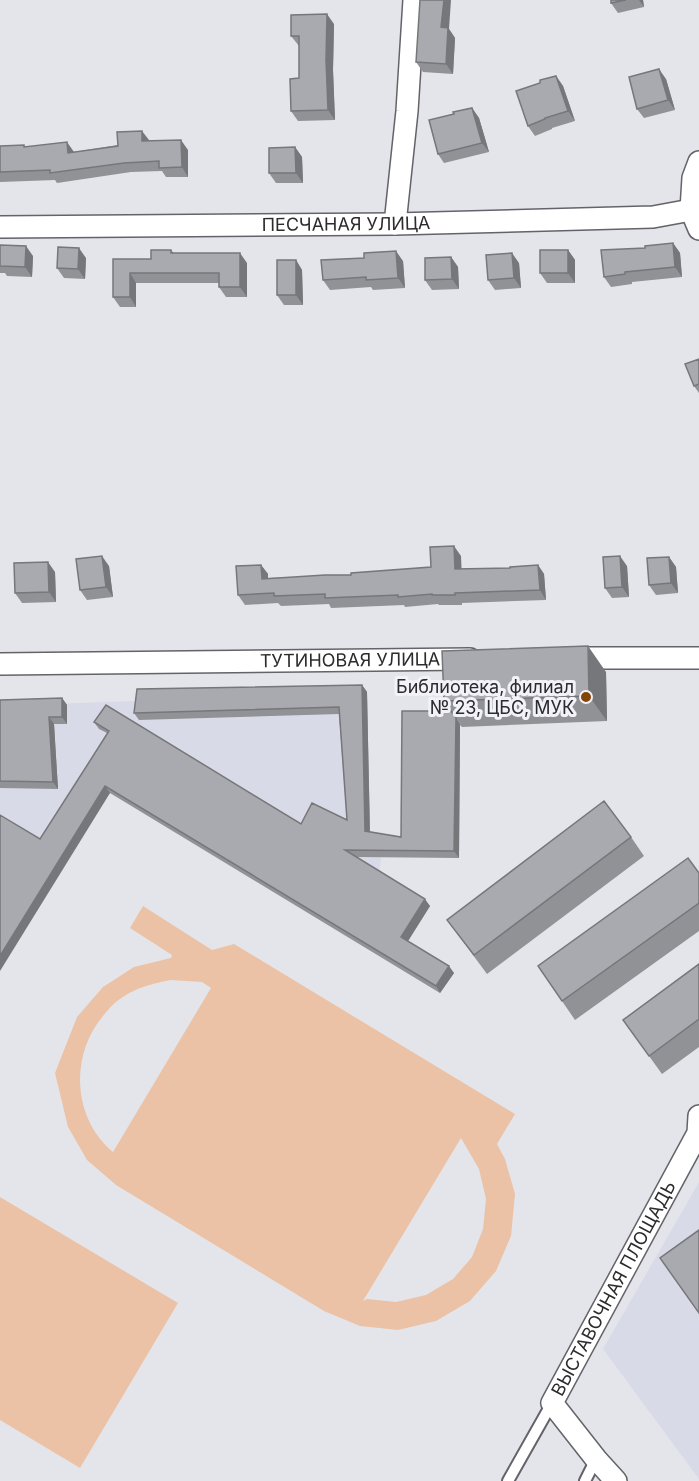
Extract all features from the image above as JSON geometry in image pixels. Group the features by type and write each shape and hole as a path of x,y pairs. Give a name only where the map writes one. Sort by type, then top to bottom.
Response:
{"street":[{"path":"394,224 407,111 414,0"},
{"path":"695,219 693,178 699,162"},
{"name":"ПЕСЧАНАЯ УЛИЦА","path":"0,227 695,219"},
{"path":"543,658 699,658"},
{"name":"ТУТИНОВАЯ УЛИЦА","path":"0,664 485,659"},
{"name":"ВЫСТАВОЧНАЯ ПЛОЩАДЬ","path":"616,1481 552,1403 698,1134 699,1116"}],"lane":[{"path":"508,1481 552,1403"},
{"path":"585,1481 596,1459"}],"shaded area":[{"path":"367,692 370,838 383,840 379,875 430,906 407,944 454,973 440,993 110,793 0,971 0,706"},
{"path":"143,906 212,950 234,944 515,1114 497,1144 505,1159 515,1194 511,1236 496,1271 470,1301 436,1321 398,1330 360,1326 324,1311 116,1185 87,1160 68,1127 55,1073 77,1017 103,987 134,967 171,958 172,955 130,928","holes":["170,980 202,982 211,988 113,1152 99,1138 83,1104 80,1086 85,1049 92,1032 116,1002 129,993","461,1138 479,1169 486,1199 483,1229 472,1257 453,1279 426,1295 396,1302 367,1299 363,1301"]},
{"path":"699,1182 699,1479 603,1349"},
{"path":"0,1197 178,1303 80,1468 0,1420"}],"building":[{"path":"420,0 444,0 441,27 448,28 446,64 416,62"},
{"path":"327,14 328,110 291,111 290,79 299,78 299,36 291,36 291,15"},
{"path":"659,69 668,100 637,109 629,77"},
{"path":"556,76 568,111 528,126 516,91 540,83 540,80"},
{"path":"472,108 482,143 438,154 429,120"},
{"path":"142,131 142,141 181,140 182,167 159,168 159,161 124,163 50,173 50,170 0,172 0,146 24,145 24,147 67,142 68,153 118,146 117,132"},
{"path":"295,147 296,173 269,173 269,148"},
{"path":"673,243 675,267 625,272 625,274 604,277 601,250 645,248 645,246"},
{"path":"0,245 26,246 25,267 0,266"},
{"path":"58,247 79,248 78,269 57,268"},
{"path":"151,250 171,250 171,253 240,253 240,287 219,287 219,273 130,273 130,297 113,297 113,259 151,259"},
{"path":"540,250 568,250 568,273 540,273"},
{"path":"396,251 398,278 366,280 366,277 323,280 321,260 364,258 364,253"},
{"path":"512,253 514,278 488,280 486,255"},
{"path":"451,257 452,279 425,280 425,258"},
{"path":"277,260 296,260 296,295 277,295"},
{"path":"699,359 699,384 694,386 685,364"},
{"path":"454,546 455,569 538,565 540,590 398,597 398,595 325,598 325,594 274,596 274,593 238,595 236,566 261,565 262,579 351,575 351,573 431,567 430,547"},
{"path":"102,556 106,587 80,590 76,559"},
{"path":"620,556 622,587 605,588 603,557"},
{"path":"669,557 671,583 649,585 647,558"},
{"path":"48,562 49,592 15,593 14,563"},
{"path":"588,646 589,696 444,701 442,651"},
{"path":"362,685 365,831 401,837 402,711 451,711 456,718 454,851 345,850 425,899 401,937 449,966 436,986 105,786 0,956 0,815 40,839 109,731 94,722 106,705 301,824 312,803 347,820 339,707 134,713 137,689"},
{"path":"62,698 62,717 49,717 53,782 0,781 0,700"},
{"path":"604,801 631,837 474,955 447,920"},
{"path":"688,858 699,873 699,903 562,1001 538,966"},
{"path":"699,964 699,1019 649,1056 623,1020"},
{"path":"699,1230 699,1313 660,1258"}],"place":[{"name":"Библиотека, филиал № 23, ЦБС, МУК","path":"586,697"}]}
